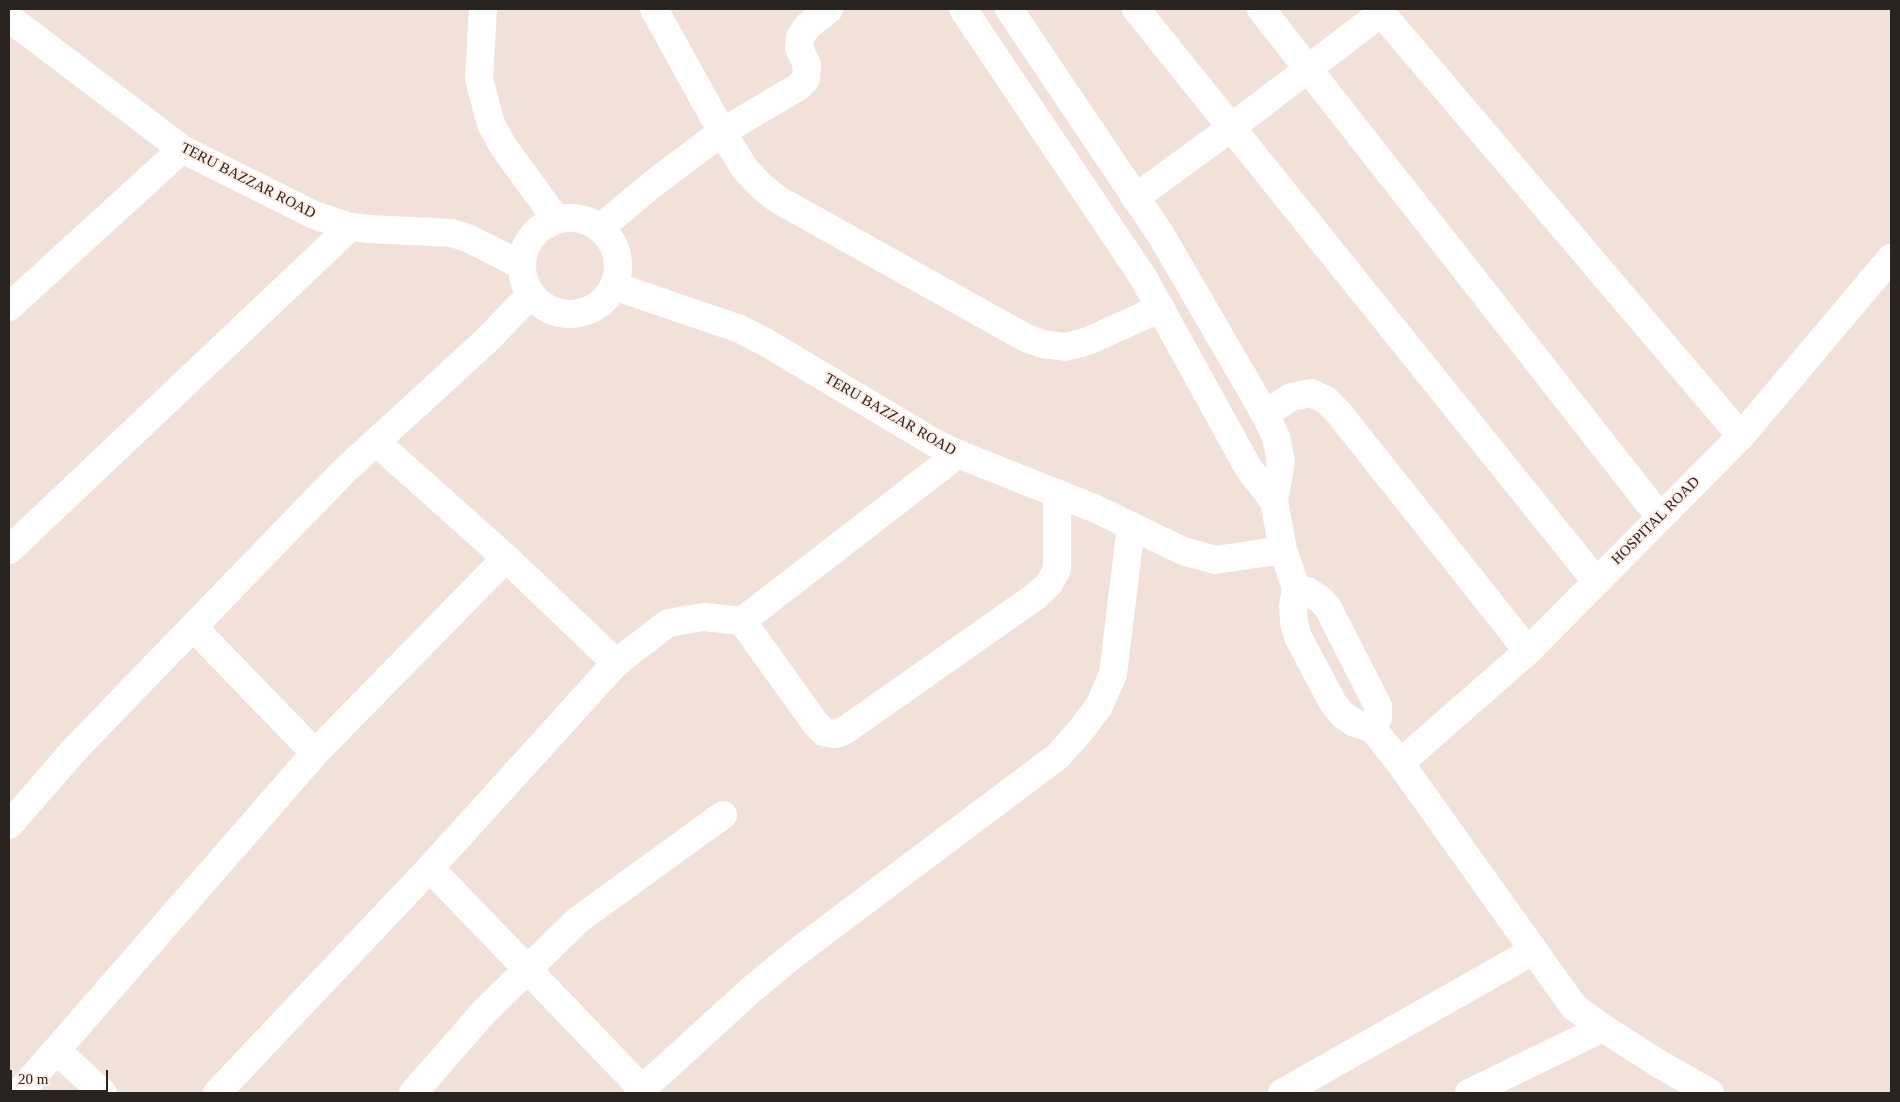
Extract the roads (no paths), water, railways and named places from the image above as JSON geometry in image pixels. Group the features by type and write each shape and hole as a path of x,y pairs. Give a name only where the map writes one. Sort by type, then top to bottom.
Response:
{"street":[{"path":"483,9 479,79 488,115 503,146 556,219"},
{"path":"654,9 722,132 745,169 760,185 777,198 1026,338 1043,344 1065,347 1088,341 1161,308"},
{"path":"600,228 654,183 722,132 798,87 806,79 807,65 799,48 800,37 808,26 829,9"},
{"path":"963,9 1143,276 1249,469 1274,501"},
{"path":"1009,9 1161,235 1265,414 1276,437 1281,461 1274,501 1283,550 1296,588 1293,606 1294,622 1298,637 1333,703 1343,715 1355,723 1373,729 1400,763 1574,1006 1603,1028 1656,1062 1710,1093"},
{"path":"1136,9 1596,581"},
{"path":"1261,9 1660,517"},
{"path":"1135,198 1308,69 1380,11 1741,436"},
{"name":"TERU BAZZAR ROAD","path":"9,18 182,149 314,214 350,227 452,233 470,239 521,264"},
{"path":"9,307 182,149"},
{"path":"571,217 586,220 600,228 610,239 616,252 618,270 614,286 604,300 591,310 575,314 558,313 542,306 530,294 523,280 521,264 524,250 531,236 542,226 556,219 571,217"},
{"path":"9,550 350,227"},
{"name":"HOSPITAL ROAD","path":"1400,763 1528,651 1741,436 1891,258"},
{"name":"TERU BAZZAR ROAD","path":"614,286 740,330 767,343 933,442 958,454 1096,509 1183,551 1215,560 1283,550"},
{"path":"9,825 77,747 343,472 488,339 530,294"},
{"path":"1265,414 1291,397 1311,393 1326,400 1338,412 1528,651"},
{"path":"376,442 506,558 616,663"},
{"path":"217,1093 430,868 616,663 668,622 703,617 742,621 958,454"},
{"path":"742,621 816,724 824,732 835,734 844,731 1036,596 1049,584 1057,569 1057,493"},
{"path":"430,868 642,1092 752,988 1058,756 1081,730 1099,706 1113,674 1131,526"},
{"path":"19,1093 316,753 506,558"},
{"path":"1296,588 1307,591 1320,599 1328,608 1378,706 1378,717 1373,729"},
{"path":"193,627 316,753"},
{"path":"413,1093 484,1012 578,920 723,815"},
{"path":"1282,1093 1533,951"},
{"path":"1469,1093 1603,1028"},
{"path":"57,1051 103,1093"}]}
